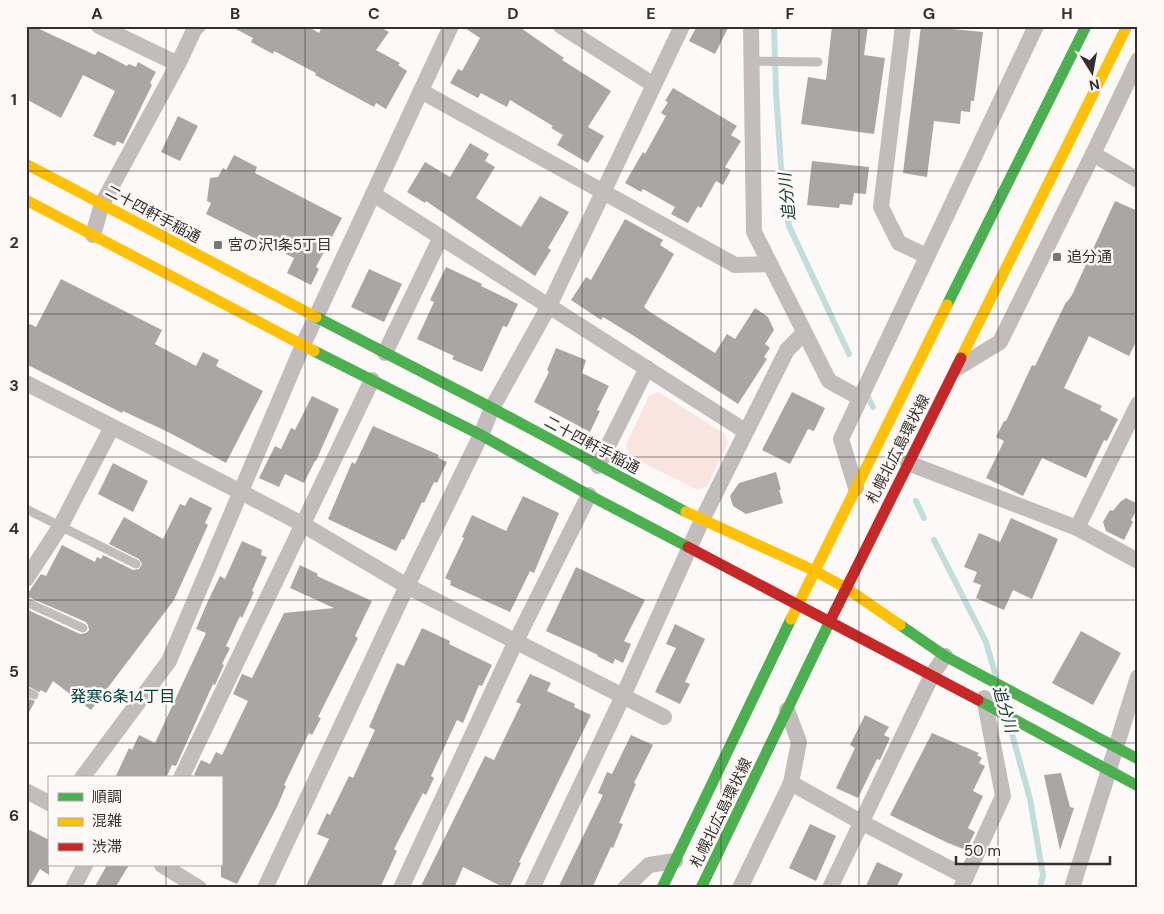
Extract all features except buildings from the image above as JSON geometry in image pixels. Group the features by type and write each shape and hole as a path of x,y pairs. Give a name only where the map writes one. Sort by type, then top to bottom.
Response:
{"street":[{"path":"99,26 178,64"},
{"path":"93,235 102,204 178,64 195,28 198,26"},
{"path":"83,776 169,661 303,345 451,26"},
{"path":"562,26 654,86"},
{"path":"265,888 407,586 482,435 492,408 549,306 682,26"},
{"path":"750,26 754,232 829,381 860,398"},
{"path":"903,26 881,207 899,243 927,256"},
{"path":"856,488 841,439 1036,26"},
{"name":"札幌北広島環状線","path":"662,888 798,604 1086,26"},
{"name":"札幌北広島環状線","path":"701,888 846,588 1127,26"},
{"path":"955,370 1000,342 1138,60"},
{"path":"421,91 734,266 770,264"},
{"path":"1093,154 1138,180"},
{"name":"二十四軒手稲通","path":"26,164 702,520 815,571 846,588 945,656 1138,759"},
{"path":"373,194 746,431"},
{"path":"26,200 303,345 482,435 589,495 932,675 1138,786"},
{"path":"384,353 441,237"},
{"path":"532,888 624,696 702,520 787,350 804,332"},
{"path":"598,466 647,368"},
{"path":"182,776 372,380"},
{"path":"26,383 242,492 302,524 407,586 664,717"},
{"path":"1077,528 1138,404"},
{"path":"26,579 60,527 112,427"},
{"path":"908,463 1077,528 1138,560"},
{"path":"401,888 516,642 589,495"},
{"path":"830,888 932,675 945,656"},
{"path":"791,783 964,882 1003,796 990,707 978,674"},
{"path":"1072,888 1138,677"},
{"path":"740,888 791,783 799,742 787,710"},
{"path":"26,791 48,802"},
{"path":"625,888 649,866 675,861"},
{"path":"73,888 84,866"},
{"path":"164,866 199,888"}],"lane":[{"path":"751,61 818,62"},
{"path":"26,509 136,564"},
{"path":"26,602 83,628"}],"shaded area":[{"path":"658,392 725,434 728,443 707,486 698,490 629,456 626,445 649,396"}],"waterway":[{"name":"追分川","path":"774,26 781,166 789,226 849,354"},
{"name":"追分川","path":"868,397 873,407"},
{"name":"追分川","path":"916,501 924,518"},
{"name":"追分川","path":"934,540 986,642 996,677"},
{"name":"追分川","path":"1009,723 1030,799 1043,875 1040,888"}],"traffic: fast":[{"path":"947,305 1086,26"},
{"path":"316,317 492,408 686,512"},
{"path":"314,351 481,435 688,547"},
{"path":"662,888 791,619"},
{"path":"701,888 830,621"},
{"path":"900,625 945,656 1138,759"},
{"path":"978,700 1138,786"}],"traffic: slow":[{"path":"961,358 1127,26"},
{"path":"26,164 316,317"},
{"path":"26,200 314,351"},
{"path":"791,619 947,305"},
{"path":"686,512 815,571 846,588 900,625"}],"traffic: jam":[{"path":"830,621 961,358"},
{"path":"688,547 978,700"}],"place":[{"name":"宮の沢1条5丁目","path":"218,245"},
{"name":"追分通","path":"1057,257"}],"district":[{"name":"発寒6条14丁目","path":"123,696"}]}
